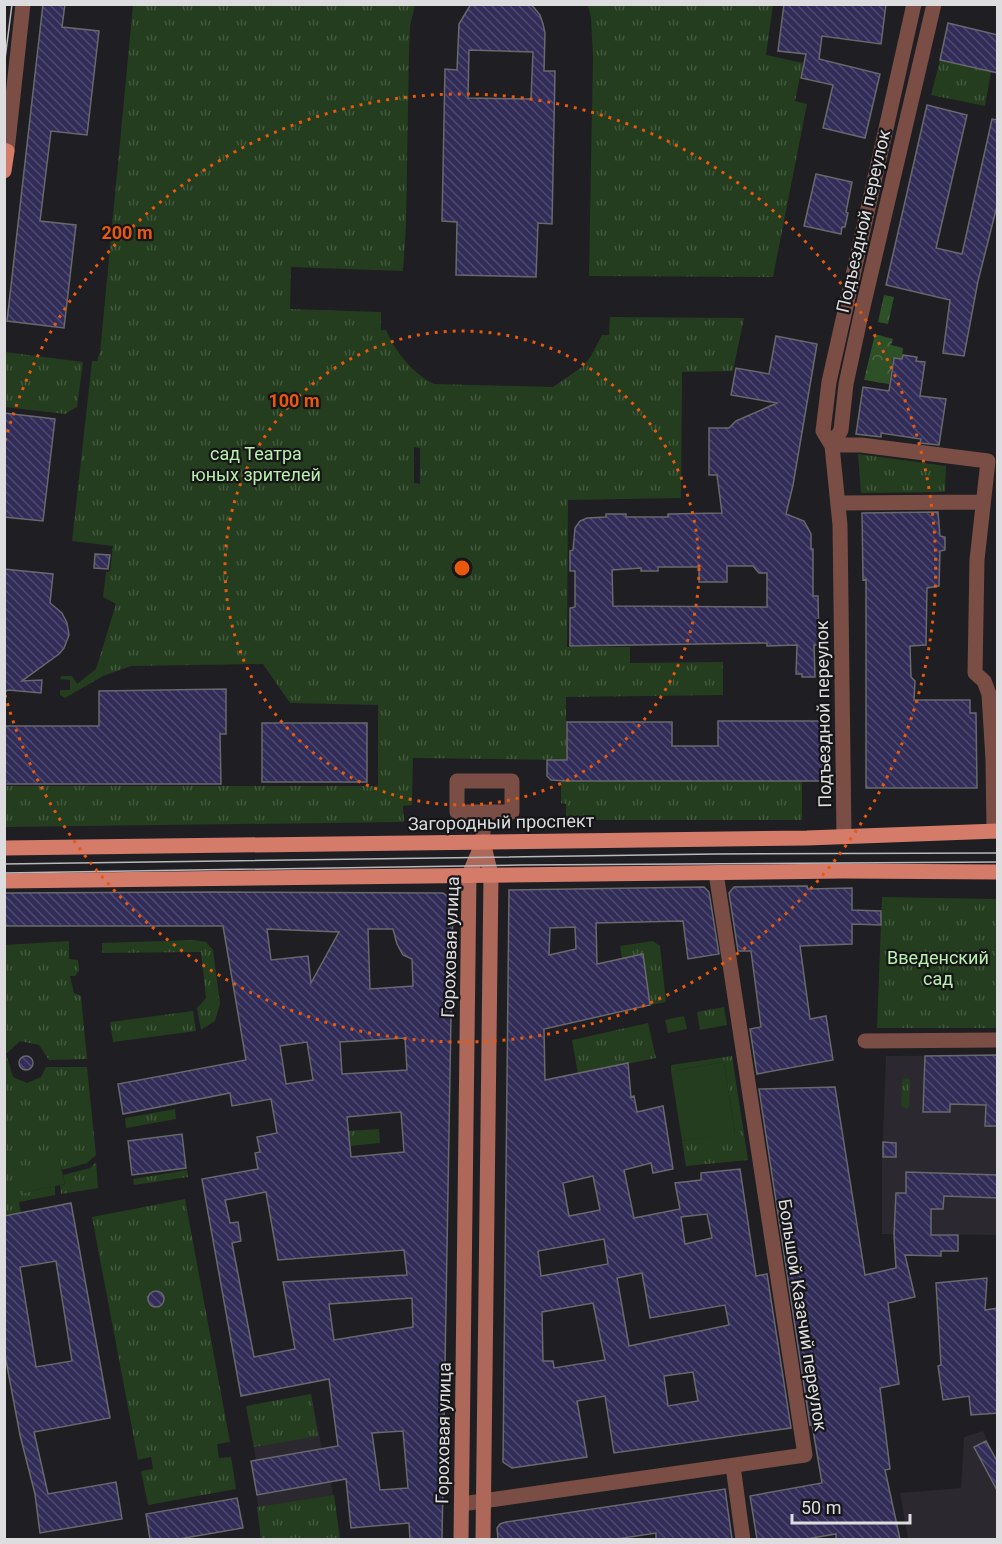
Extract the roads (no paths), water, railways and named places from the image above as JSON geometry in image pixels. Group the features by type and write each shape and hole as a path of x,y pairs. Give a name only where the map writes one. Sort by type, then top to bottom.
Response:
{"main road":[{"path":"4,171 6,151"},
{"name":"Загородный проспект","path":"4,848 844,837 996,831"},
{"path":"483,842 491,875 483,1539"},
{"name":"Гороховая улица","path":"461,1539 469,875 483,842"},
{"path":"4,880 998,872"}],"street":[{"path":"6,151 23,4"},
{"name":"Подъездной переулок","path":"836,445 823,431 829,382 914,4"},
{"name":"Подъездной переулок","path":"844,837 840,525 836,445 841,430 846,384 857,334 934,4"},
{"path":"836,445 861,445 988,461 976,560 975,673 984,681 989,694 996,831"},
{"path":"838,503 982,502"},
{"path":"483,812 483,842"},
{"name":"Большой Казачий переулок","path":"462,1504 805,1455 716,873"},
{"path":"865,1041 998,1040"},
{"path":"733,1466 743,1539"}],"tram line":[{"path":"4,67 12,4"},
{"path":"4,864 715,854 998,853"},
{"path":"4,873 521,865 998,862"}],"park label":[{"name":"сад Театра юных зрителей","path":"256,463"},
{"name":"Введенский сад","path":"938,967"}]}
